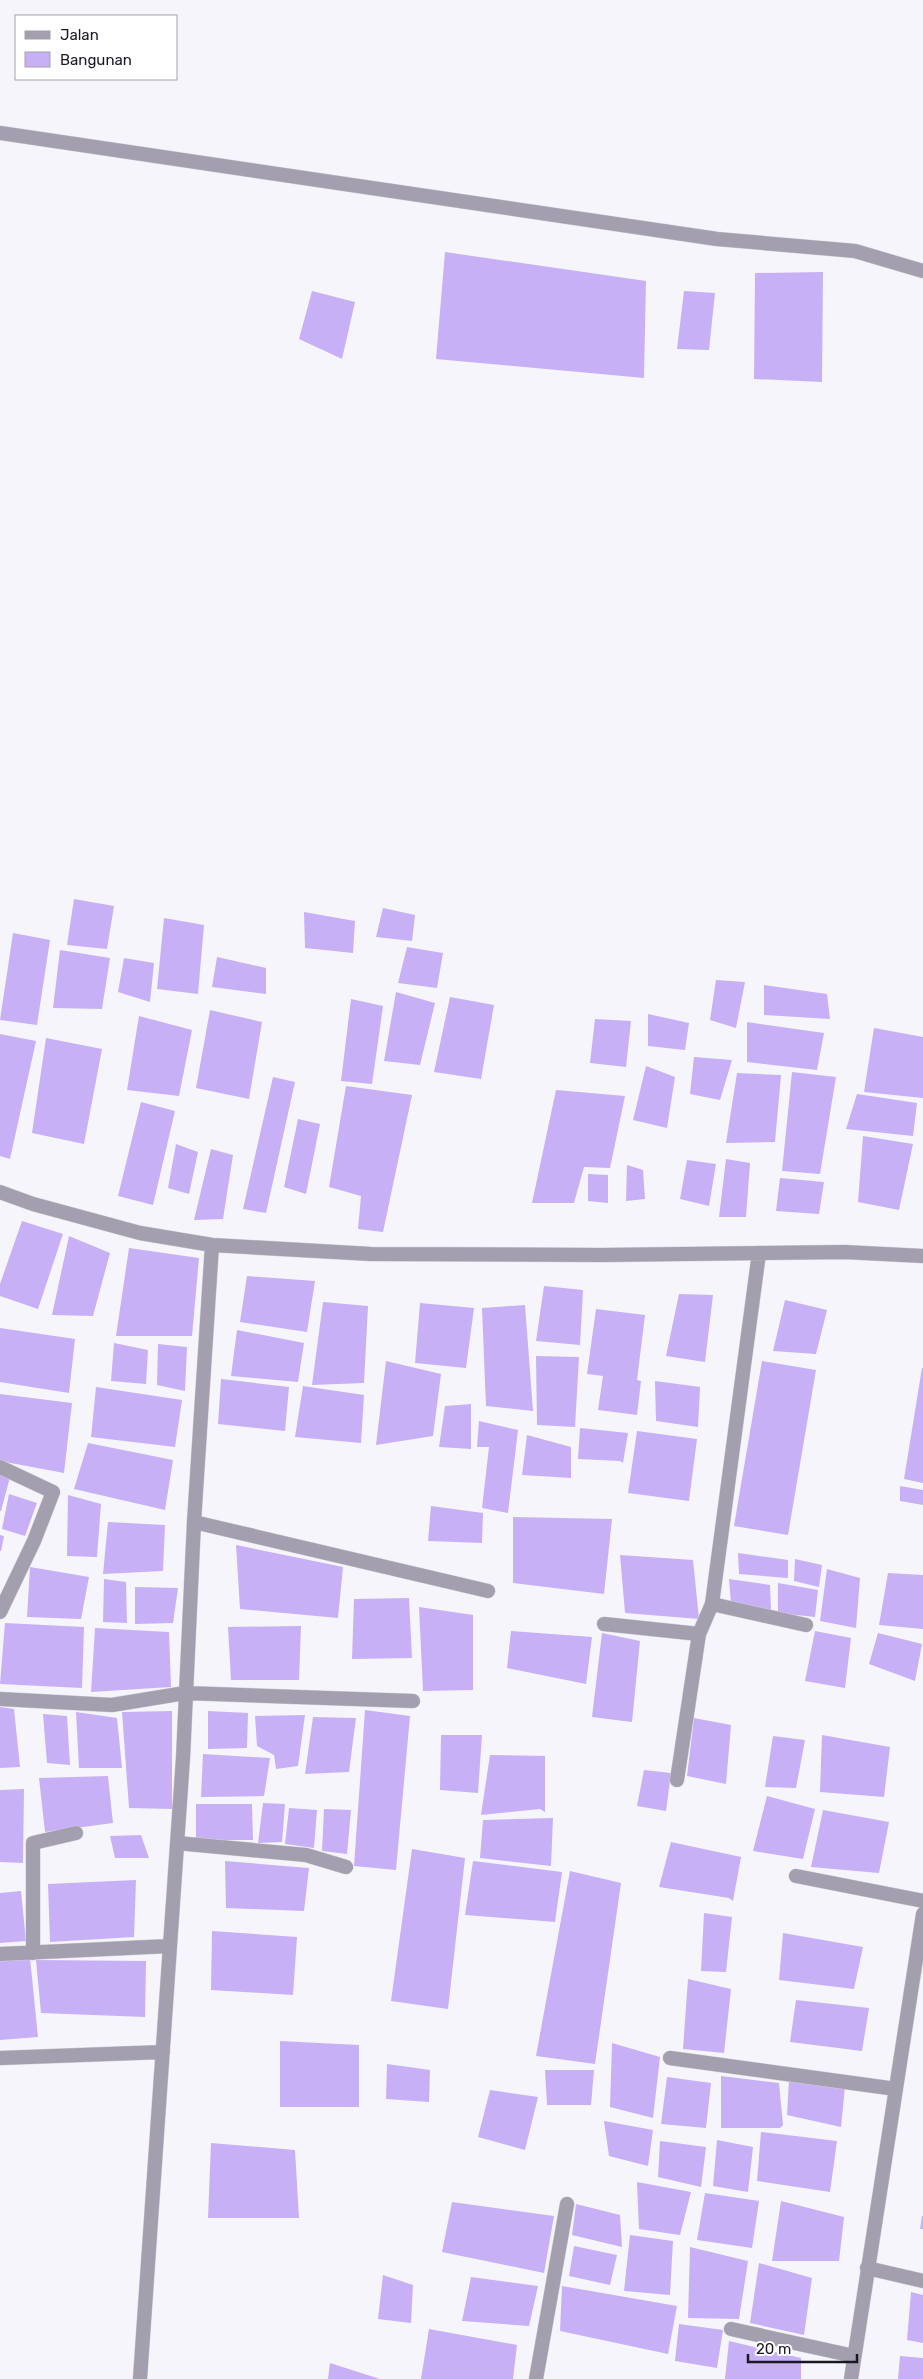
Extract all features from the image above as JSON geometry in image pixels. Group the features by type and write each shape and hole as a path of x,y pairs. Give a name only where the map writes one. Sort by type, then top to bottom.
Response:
{"street":[{"path":"0,133 717,239 855,251 923,270"},
{"path":"0,1192 33,1204 140,1233 212,1244 372,1254 844,1252 923,1256"},
{"path":"140,2379 164,2052 212,1244"},
{"path":"677,1780 699,1634 712,1604 759,1253"},
{"path":"0,1467 53,1492 34,1541 0,1612"},
{"path":"194,1522 488,1591"},
{"path":"712,1604 806,1625"},
{"path":"604,1624 699,1634"},
{"path":"0,1699 112,1705 185,1693 413,1701"},
{"path":"33,1953 33,1844 76,1833"},
{"path":"177,1843 306,1855 346,1867"},
{"path":"796,1876 923,1901"},
{"path":"851,2379 923,1914"},
{"path":"0,1954 170,1946"},
{"path":"0,2058 164,2052"},
{"path":"670,2058 896,2089"},
{"path":"536,2379 567,2204"},
{"path":"867,2268 923,2281"},
{"path":"731,2329 854,2356"}],"building":[{"path":"445,252 646,281 644,378 436,359"},
{"path":"823,272 822,382 754,379 755,273"},
{"path":"312,291 355,302 342,359 299,339"},
{"path":"684,291 715,293 709,350 677,349"},
{"path":"74,899 114,906 107,949 67,945"},
{"path":"383,908 415,915 412,941 376,937"},
{"path":"304,912 355,921 353,953 305,948"},
{"path":"164,918 204,925 198,994 157,989"},
{"path":"13,933 50,940 37,1025 0,1020"},
{"path":"407,947 443,953 437,988 398,983"},
{"path":"60,950 110,958 102,1009 53,1008"},
{"path":"217,957 266,968 266,994 212,987"},
{"path":"124,958 154,963 150,1002 118,992"},
{"path":"716,980 745,982 736,1028 710,1020"},
{"path":"764,985 827,994 830,1019 764,1015"},
{"path":"396,992 435,1003 420,1065 384,1061"},
{"path":"450,997 494,1005 481,1079 434,1072"},
{"path":"351,999 383,1006 372,1084 341,1081"},
{"path":"210,1010 262,1022 249,1099 196,1088"},
{"path":"648,1014 689,1023 685,1050 648,1046"},
{"path":"139,1016 192,1030 179,1096 127,1090"},
{"path":"595,1019 631,1021 626,1067 590,1063"},
{"path":"747,1022 824,1033 817,1070 747,1062"},
{"path":"874,1028 923,1037 923,1098 864,1092"},
{"path":"0,1034 36,1041 10,1159 0,1156"},
{"path":"46,1038 102,1049 84,1144 32,1133"},
{"path":"694,1057 732,1060 720,1100 690,1094"},
{"path":"646,1066 675,1077 667,1128 633,1120"},
{"path":"792,1072 836,1077 820,1174 782,1171"},
{"path":"737,1073 781,1075 775,1142 726,1143"},
{"path":"273,1077 295,1082 266,1213 243,1209"},
{"path":"346,1086 412,1095 383,1232 358,1229 361,1196 329,1187"},
{"path":"556,1090 625,1096 610,1168 584,1167 574,1203 532,1203"},
{"path":"857,1094 917,1103 913,1136 846,1129"},
{"path":"141,1102 175,1111 153,1205 118,1196"},
{"path":"298,1119 320,1124 306,1194 284,1187"},
{"path":"863,1136 913,1144 899,1210 858,1202"},
{"path":"176,1144 198,1152 189,1194 168,1188"},
{"path":"211,1149 233,1155 223,1219 194,1220"},
{"path":"726,1159 750,1163 746,1217 719,1217"},
{"path":"687,1160 716,1164 709,1206 680,1199"},
{"path":"627,1165 643,1170 645,1199 626,1201"},
{"path":"588,1174 608,1175 608,1203 588,1201"},
{"path":"780,1178 824,1182 819,1214 776,1211"},
{"path":"22,1221 63,1234 38,1309 0,1296 0,1284"},
{"path":"69,1236 110,1253 93,1316 52,1315"},
{"path":"129,1248 199,1258 192,1336 116,1336"},
{"path":"247,1276 315,1281 307,1332 240,1322"},
{"path":"544,1286 583,1290 580,1345 536,1341"},
{"path":"679,1294 713,1295 705,1362 666,1356"},
{"path":"785,1300 827,1310 816,1354 773,1351"},
{"path":"323,1302 368,1306 364,1383 312,1385"},
{"path":"420,1303 474,1308 466,1368 415,1363"},
{"path":"525,1305 533,1411 486,1406 482,1308"},
{"path":"596,1309 645,1315 637,1380 641,1381 637,1415 598,1410 603,1376 587,1374"},
{"path":"0,1328 75,1339 69,1393 0,1382"},
{"path":"237,1330 304,1343 298,1382 231,1376"},
{"path":"114,1343 148,1350 146,1384 111,1381"},
{"path":"158,1344 187,1347 185,1391 157,1385"},
{"path":"536,1356 579,1357 575,1427 537,1425"},
{"path":"386,1361 441,1374 433,1436 376,1445"},
{"path":"762,1361 816,1370 788,1535 734,1526"},
{"path":"923,1368 923,1483 904,1479"},
{"path":"221,1379 289,1387 285,1431 218,1424"},
{"path":"655,1381 700,1387 698,1427 656,1421"},
{"path":"303,1386 364,1395 361,1443 295,1437"},
{"path":"96,1387 182,1400 175,1447 91,1437"},
{"path":"0,1394 72,1403 64,1473 0,1461"},
{"path":"471,1404 471,1449 439,1447 445,1406"},
{"path":"479,1421 518,1430 508,1513 482,1508 489,1447 477,1447"},
{"path":"580,1428 628,1433 623,1463 620,1461 578,1459"},
{"path":"637,1431 697,1439 689,1501 628,1493"},
{"path":"527,1435 571,1447 571,1478 522,1475"},
{"path":"88,1443 173,1460 165,1510 74,1489"},
{"path":"0,1473 10,1477 1,1511 0,1511"},
{"path":"900,1486 923,1490 923,1505 900,1501"},
{"path":"9,1494 37,1503 25,1536 2,1529"},
{"path":"68,1495 101,1504 97,1557 67,1556"},
{"path":"431,1506 483,1513 482,1543 428,1541"},
{"path":"513,1517 612,1519 604,1594 513,1583"},
{"path":"108,1522 165,1525 163,1571 103,1574"},
{"path":"0,1535 4,1536 1,1551 0,1551"},
{"path":"236,1545 343,1567 338,1618 240,1609"},
{"path":"738,1553 788,1560 788,1578 739,1574"},
{"path":"620,1555 693,1560 699,1619 625,1613"},
{"path":"795,1559 822,1565 819,1587 794,1581"},
{"path":"30,1567 89,1577 81,1619 27,1617"},
{"path":"827,1569 860,1578 856,1628 820,1621"},
{"path":"888,1573 923,1575 923,1629 879,1625"},
{"path":"104,1579 126,1582 127,1623 103,1622"},
{"path":"729,1579 770,1585 771,1610 731,1603"},
{"path":"778,1583 818,1590 815,1617 778,1613"},
{"path":"135,1587 178,1588 173,1623 135,1624"},
{"path":"409,1598 412,1658 352,1659 354,1599"},
{"path":"419,1607 473,1615 473,1690 423,1691"},
{"path":"5,1623 84,1627 82,1688 0,1684"},
{"path":"301,1626 299,1680 231,1680 228,1627"},
{"path":"95,1628 169,1632 171,1687 91,1692"},
{"path":"511,1631 592,1637 586,1684 507,1668"},
{"path":"815,1631 851,1638 845,1688 805,1681"},
{"path":"602,1633 640,1641 632,1722 592,1717"},
{"path":"878,1633 922,1644 915,1681 869,1664"},
{"path":"0,1707 14,1709 20,1767 0,1768"},
{"path":"365,1710 410,1716 396,1870 354,1866"},
{"path":"172,1711 172,1809 129,1808 122,1712"},
{"path":"208,1711 248,1713 247,1748 208,1749"},
{"path":"76,1712 117,1718 122,1768 79,1768"},
{"path":"43,1714 67,1716 70,1765 47,1763"},
{"path":"305,1715 298,1766 276,1769 274,1755 257,1746 255,1716"},
{"path":"313,1717 356,1718 349,1772 305,1774"},
{"path":"694,1718 731,1725 726,1784 687,1776"},
{"path":"441,1735 482,1735 478,1793 440,1790"},
{"path":"822,1735 890,1747 884,1797 820,1792"},
{"path":"773,1736 805,1740 796,1788 765,1787"},
{"path":"203,1754 270,1758 264,1796 201,1797"},
{"path":"490,1755 545,1756 545,1812 540,1809 481,1815"},
{"path":"644,1770 671,1773 666,1811 637,1806"},
{"path":"108,1776 113,1823 45,1832 39,1778"},
{"path":"24,1789 23,1863 0,1862 0,1790"},
{"path":"767,1796 815,1809 803,1859 753,1851"},
{"path":"263,1803 285,1804 282,1842 258,1843"},
{"path":"196,1804 252,1804 253,1840 196,1840"},
{"path":"289,1808 317,1810 314,1848 285,1844"},
{"path":"324,1809 351,1810 347,1854 322,1851"},
{"path":"823,1810 889,1822 879,1873 811,1867"},
{"path":"553,1818 551,1866 480,1858 483,1820"},
{"path":"141,1835 149,1858 115,1858 110,1836"},
{"path":"671,1842 741,1857 733,1901 729,1898 659,1887"},
{"path":"412,1849 465,1858 448,2009 391,2001"},
{"path":"225,1861 309,1868 304,1911 226,1908"},
{"path":"473,1861 562,1872 555,1922 465,1915"},
{"path":"570,1871 621,1883 595,2064 536,2056"},
{"path":"136,1880 134,1937 50,1942 48,1884"},
{"path":"21,1891 26,1941 0,1943 0,1893"},
{"path":"704,1913 732,1917 726,1972 701,1971"},
{"path":"212,1931 297,1937 293,1995 211,1990"},
{"path":"783,1933 863,1947 854,1989 779,1980"},
{"path":"0,1957 30,1958 38,2037 0,2040"},
{"path":"36,1960 146,1961 145,2017 41,2013"},
{"path":"688,1979 731,1989 724,2053 683,2049"},
{"path":"796,2000 869,2008 862,2051 790,2042"},
{"path":"280,2041 359,2045 359,2107 280,2107"},
{"path":"612,2043 660,2057 653,2118 610,2107"},
{"path":"387,2064 430,2070 429,2102 386,2099"},
{"path":"545,2070 594,2070 591,2105 547,2105"},
{"path":"721,2076 779,2083 783,2125 780,2128 721,2128"},
{"path":"667,2077 711,2083 706,2128 661,2124"},
{"path":"789,2080 845,2087 841,2127 787,2115"},
{"path":"490,2090 538,2097 525,2150 478,2137"},
{"path":"604,2121 653,2130 648,2166 609,2156"},
{"path":"761,2132 837,2141 830,2192 757,2181"},
{"path":"717,2140 753,2147 748,2192 713,2186"},
{"path":"660,2141 706,2147 701,2187 658,2177"},
{"path":"211,2143 295,2150 299,2218 208,2218"},
{"path":"637,2182 691,2192 680,2235 639,2229"},
{"path":"705,2193 759,2201 752,2248 697,2240"},
{"path":"781,2201 844,2217 839,2261 772,2261"},
{"path":"452,2202 554,2216 544,2273 442,2252"},
{"path":"576,2204 620,2215 622,2247 572,2235"},
{"path":"922,2216 923,2229 920,2229"},
{"path":"630,2235 673,2241 670,2295 624,2291"},
{"path":"574,2246 617,2255 610,2285 569,2276"},
{"path":"690,2247 748,2261 739,2319 688,2318"},
{"path":"759,2263 812,2278 804,2335 750,2323"},
{"path":"383,2275 413,2285 411,2323 378,2319"},
{"path":"471,2277 538,2286 529,2326 462,2321"},
{"path":"562,2286 677,2306 668,2354 560,2331"},
{"path":"911,2292 923,2295 923,2343 907,2340"},
{"path":"679,2324 723,2330 717,2368 675,2361"},
{"path":"429,2329 517,2345 513,2379 421,2379"},
{"path":"729,2341 801,2358 801,2379 725,2379"},
{"path":"900,2356 923,2358 923,2379 898,2379"},
{"path":"330,2363 380,2379 328,2379"}]}
